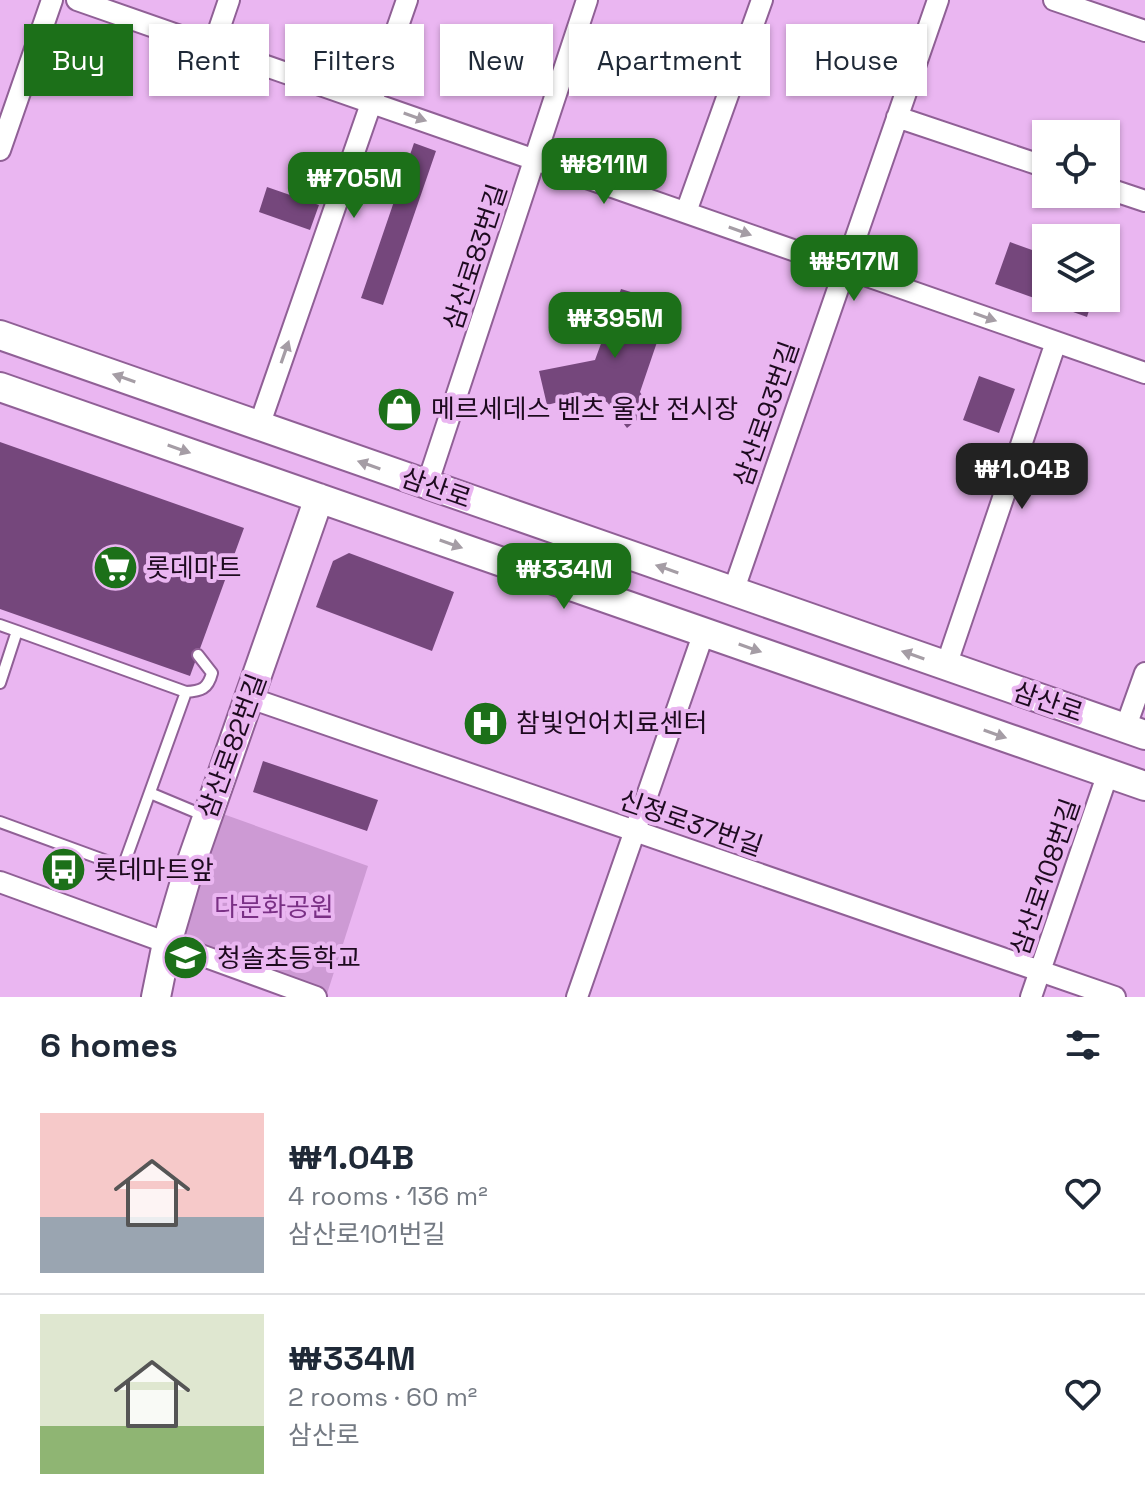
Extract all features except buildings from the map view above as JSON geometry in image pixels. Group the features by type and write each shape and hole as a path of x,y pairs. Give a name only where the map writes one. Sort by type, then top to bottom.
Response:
{"main road":[{"name":"삼산로","path":"0,335 1135,732"},
{"name":"삼산로","path":"0,387 1145,786"},
{"name":"삼산로82번길","path":"156,997 167,943 207,817 319,498"}],"street":[{"path":"0,150 52,0"},
{"path":"77,0 149,25"},
{"path":"221,24 229,0"},
{"path":"259,426 407,0"},
{"name":"삼산로83번길","path":"427,485 587,0"},
{"path":"686,212 762,0"},
{"name":"삼산로93번길","path":"733,592 843,267 938,0"},
{"path":"1054,0 1106,8 1145,31"},
{"path":"269,66 1145,373"},
{"path":"897,117 1032,162"},
{"path":"1120,193 1145,201"},
{"path":"946,666 1056,342"},
{"path":"577,997 704,632"},
{"path":"1135,732 1145,673"},
{"name":"신정로37번길","path":"250,698 1115,997"},
{"name":"삼산로108번길","path":"1031,997 1108,773"},
{"path":"0,882 316,997"}],"lane":[{"path":"0,625 136,669 186,692 200,691 209,684 212,673 198,655"},
{"path":"0,683 17,631"},
{"path":"0,822 123,867 186,692"},
{"path":"150,793 207,817"}],"green space":[{"name":"다문화공원","path":"209,809 368,866 326,997 316,997 167,943"}],"place":[{"name":"메르세데스 벤츠 울산 전시장","path":"400,409"},
{"name":"롯데마트","path":"115,568"},
{"name":"참빛언어치료센터","path":"485,723"},
{"name":"롯데마트앞","path":"63,870"},
{"name":"청솔초등학교","path":"186,958"}]}
